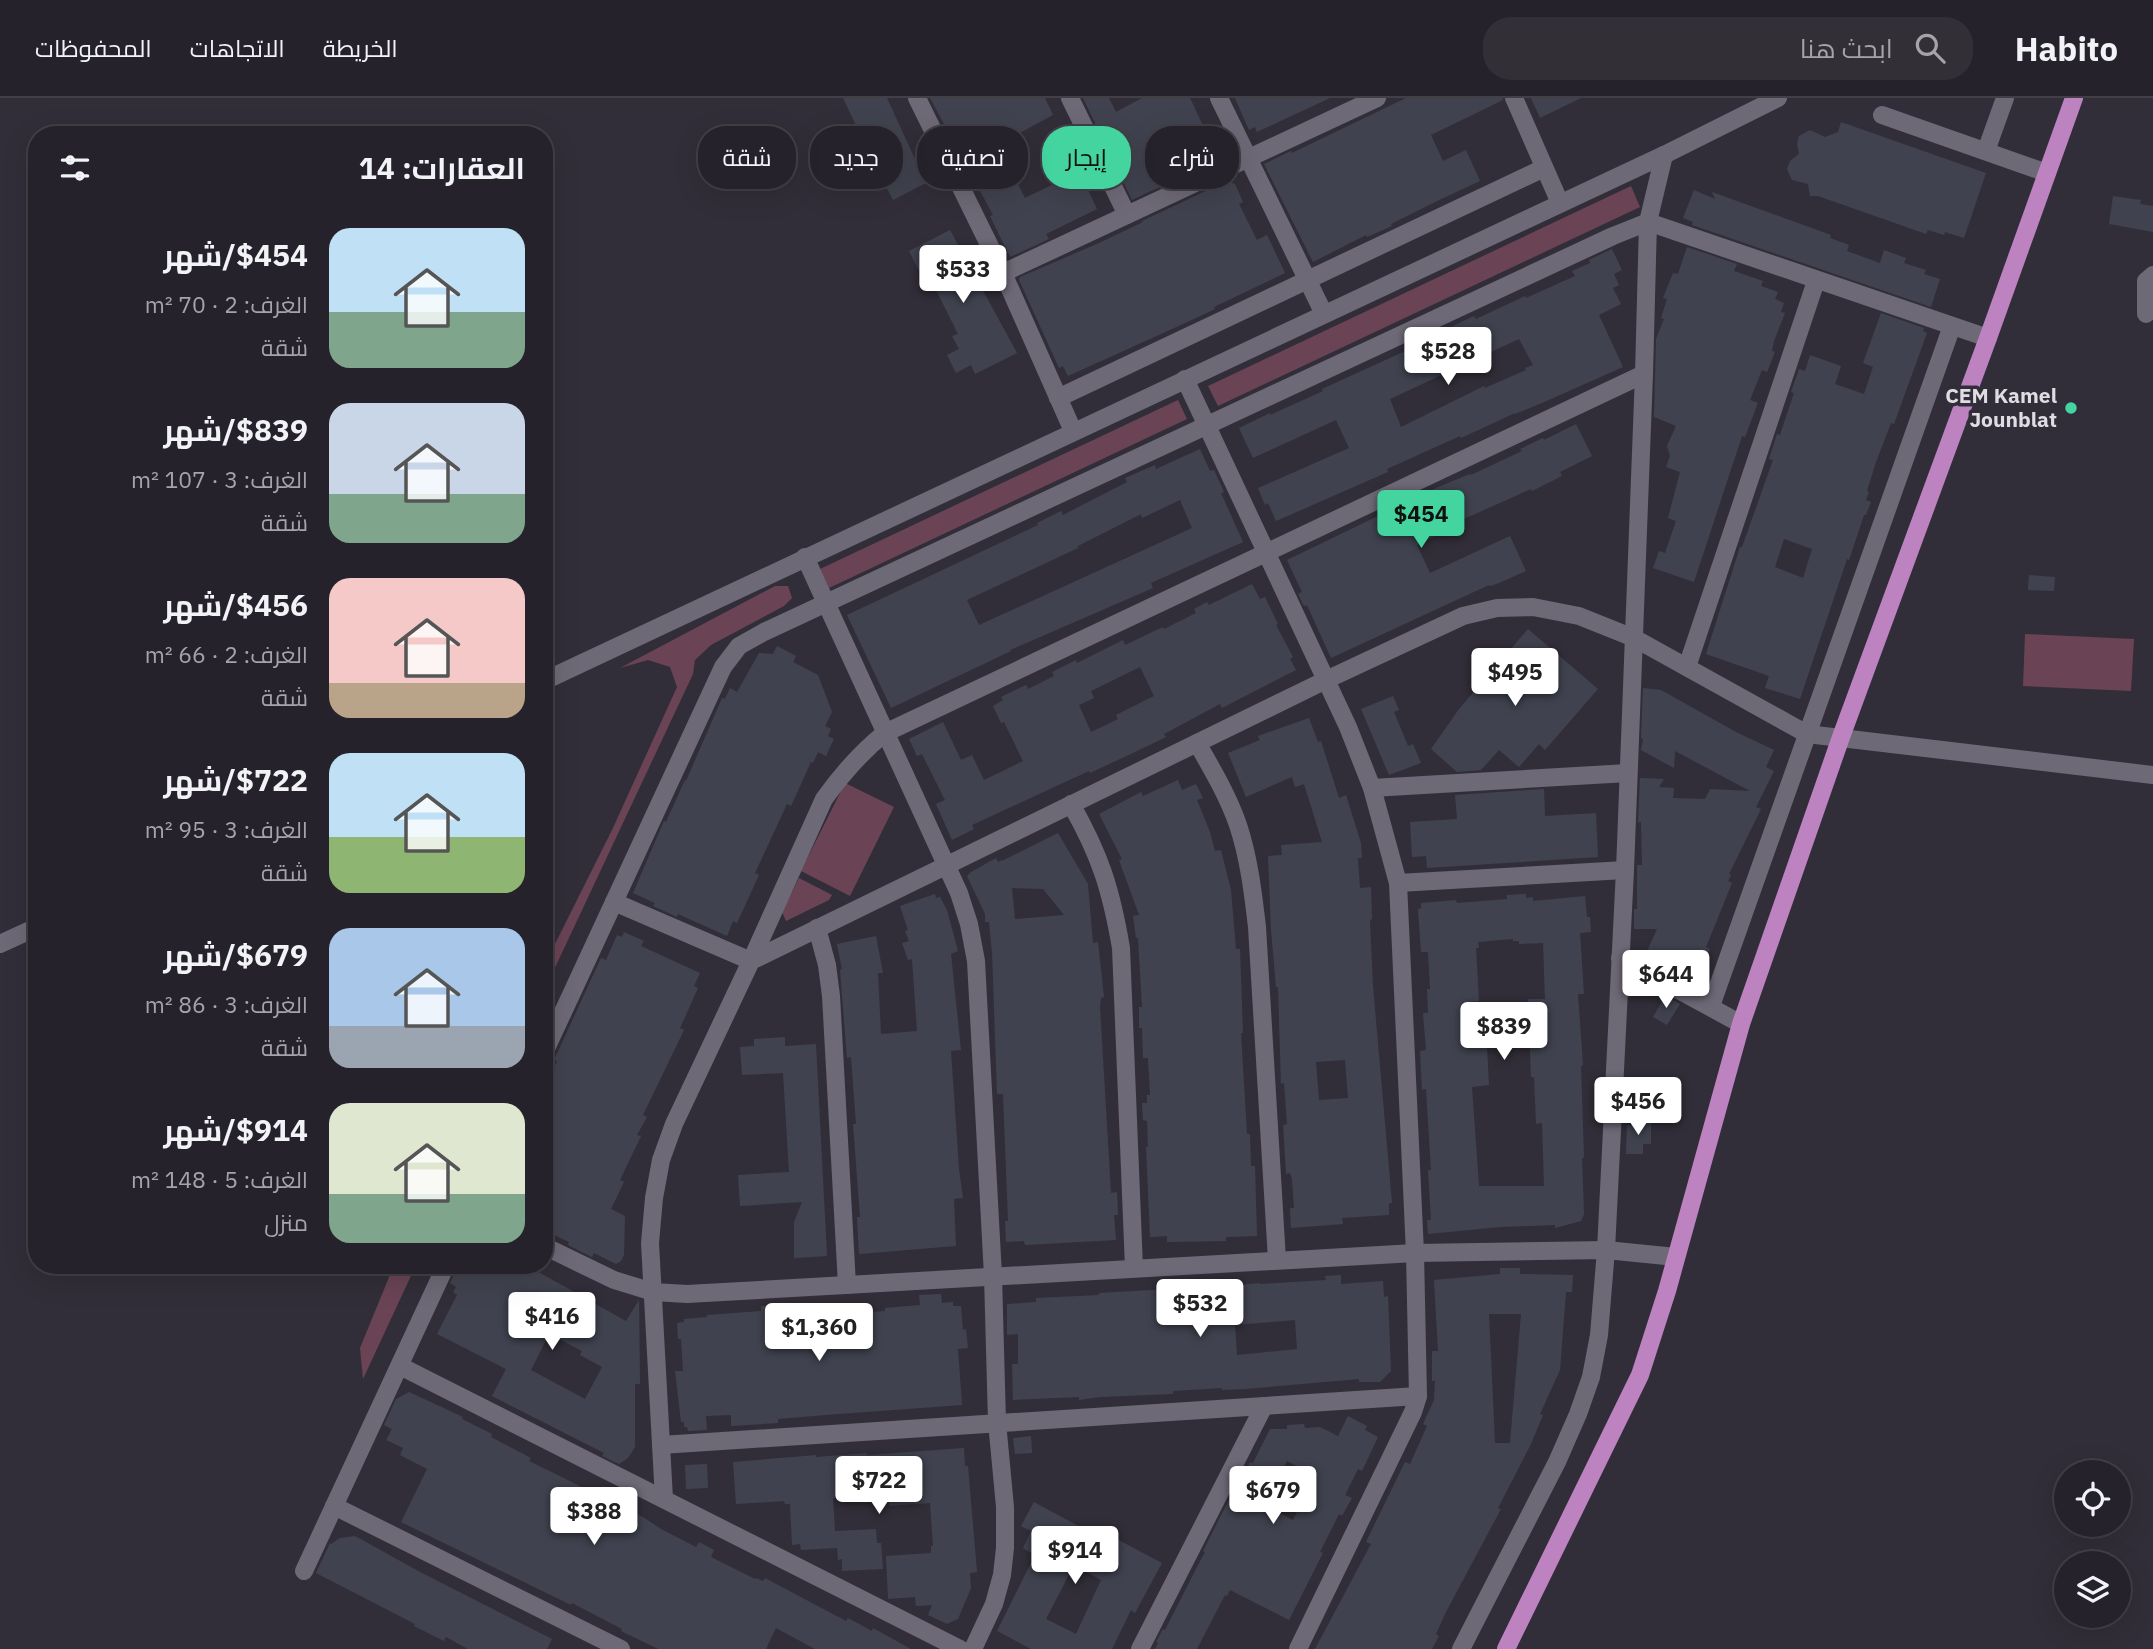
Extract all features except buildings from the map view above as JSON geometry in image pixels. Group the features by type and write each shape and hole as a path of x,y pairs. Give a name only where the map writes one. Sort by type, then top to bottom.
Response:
{"main road":[{"path":"1506,1649 1640,1375 1741,1024 1841,737 2074,98"}],"street":[{"path":"917,98 1003,273 1073,431"},
{"path":"1070,98 1127,215"},
{"path":"1219,98 1324,314"},
{"path":"1003,273 1375,98"},
{"path":"1514,98 1560,203"},
{"path":"1986,151 2005,98"},
{"path":"553,677 1664,155 1772,99"},
{"path":"1882,115 2047,173"},
{"path":"1461,1649 1557,1462 1578,1415 1591,1377 1599,1335 1606,1250 1625,870 1648,222 1664,155"},
{"path":"1058,398 1544,168"},
{"path":"553,1034 723,667 739,646 764,632 1648,222 1988,338"},
{"path":"2146,314 2146,281 2153,275"},
{"path":"1687,667 1816,281"},
{"path":"1711,1006 1952,326"},
{"path":"664,1499 650,1242 661,1160 674,1124 824,799 863,750 885,733 1644,374"},
{"path":"1185,379 1348,727 1372,788 1398,883 1415,1253 1418,1396 1413,1412 1298,1649"},
{"path":"805,557 946,864 962,903 976,961 1005,1548 1002,1575 994,1604 973,1649"},
{"path":"614,902 751,961 1326,680 1462,616 1497,608 1534,607 1567,614 1634,638 1807,734 2153,775"},
{"path":"1197,743 1222,787 1238,826 1251,878 1257,927 1277,1260"},
{"path":"1372,788 1629,773"},
{"path":"1071,804 1091,839 1104,872 1114,906 1121,947 1134,1268"},
{"path":"1398,883 1625,870"},
{"path":"817,929 827,965 831,996 847,1285"},
{"path":"0,944 28,931"},
{"path":"1620,958 1741,1024"},
{"path":"553,1250 614,1280 653,1292 687,1294 1415,1253 1606,1250 1676,1257"},
{"path":"304,1571 442,1274"},
{"path":"400,1366 960,1649"},
{"path":"661,1445 1418,1396"},
{"path":"1140,1649 1264,1406"},
{"path":"334,1506 621,1649"}],"shaded area":[{"path":"1631,186 1640,207 1218,406 1208,386"},
{"path":"1178,400 1187,419 829,588 820,569"},
{"path":"775,586 788,586 792,598 784,606 711,645 695,660 693,674 553,972 553,948 612,830 677,687 670,667 648,660 620,668"},
{"path":"2025,634 2134,639 2131,691 2023,686"},
{"path":"845,783 894,807 850,896 801,871"},
{"path":"799,878 832,895 829,900 786,921 782,912"},
{"path":"390,1274 412,1274 363,1379 360,1348"}],"place":[{"name":"CEM Kamel Jounblat","path":"2071,408"}]}
